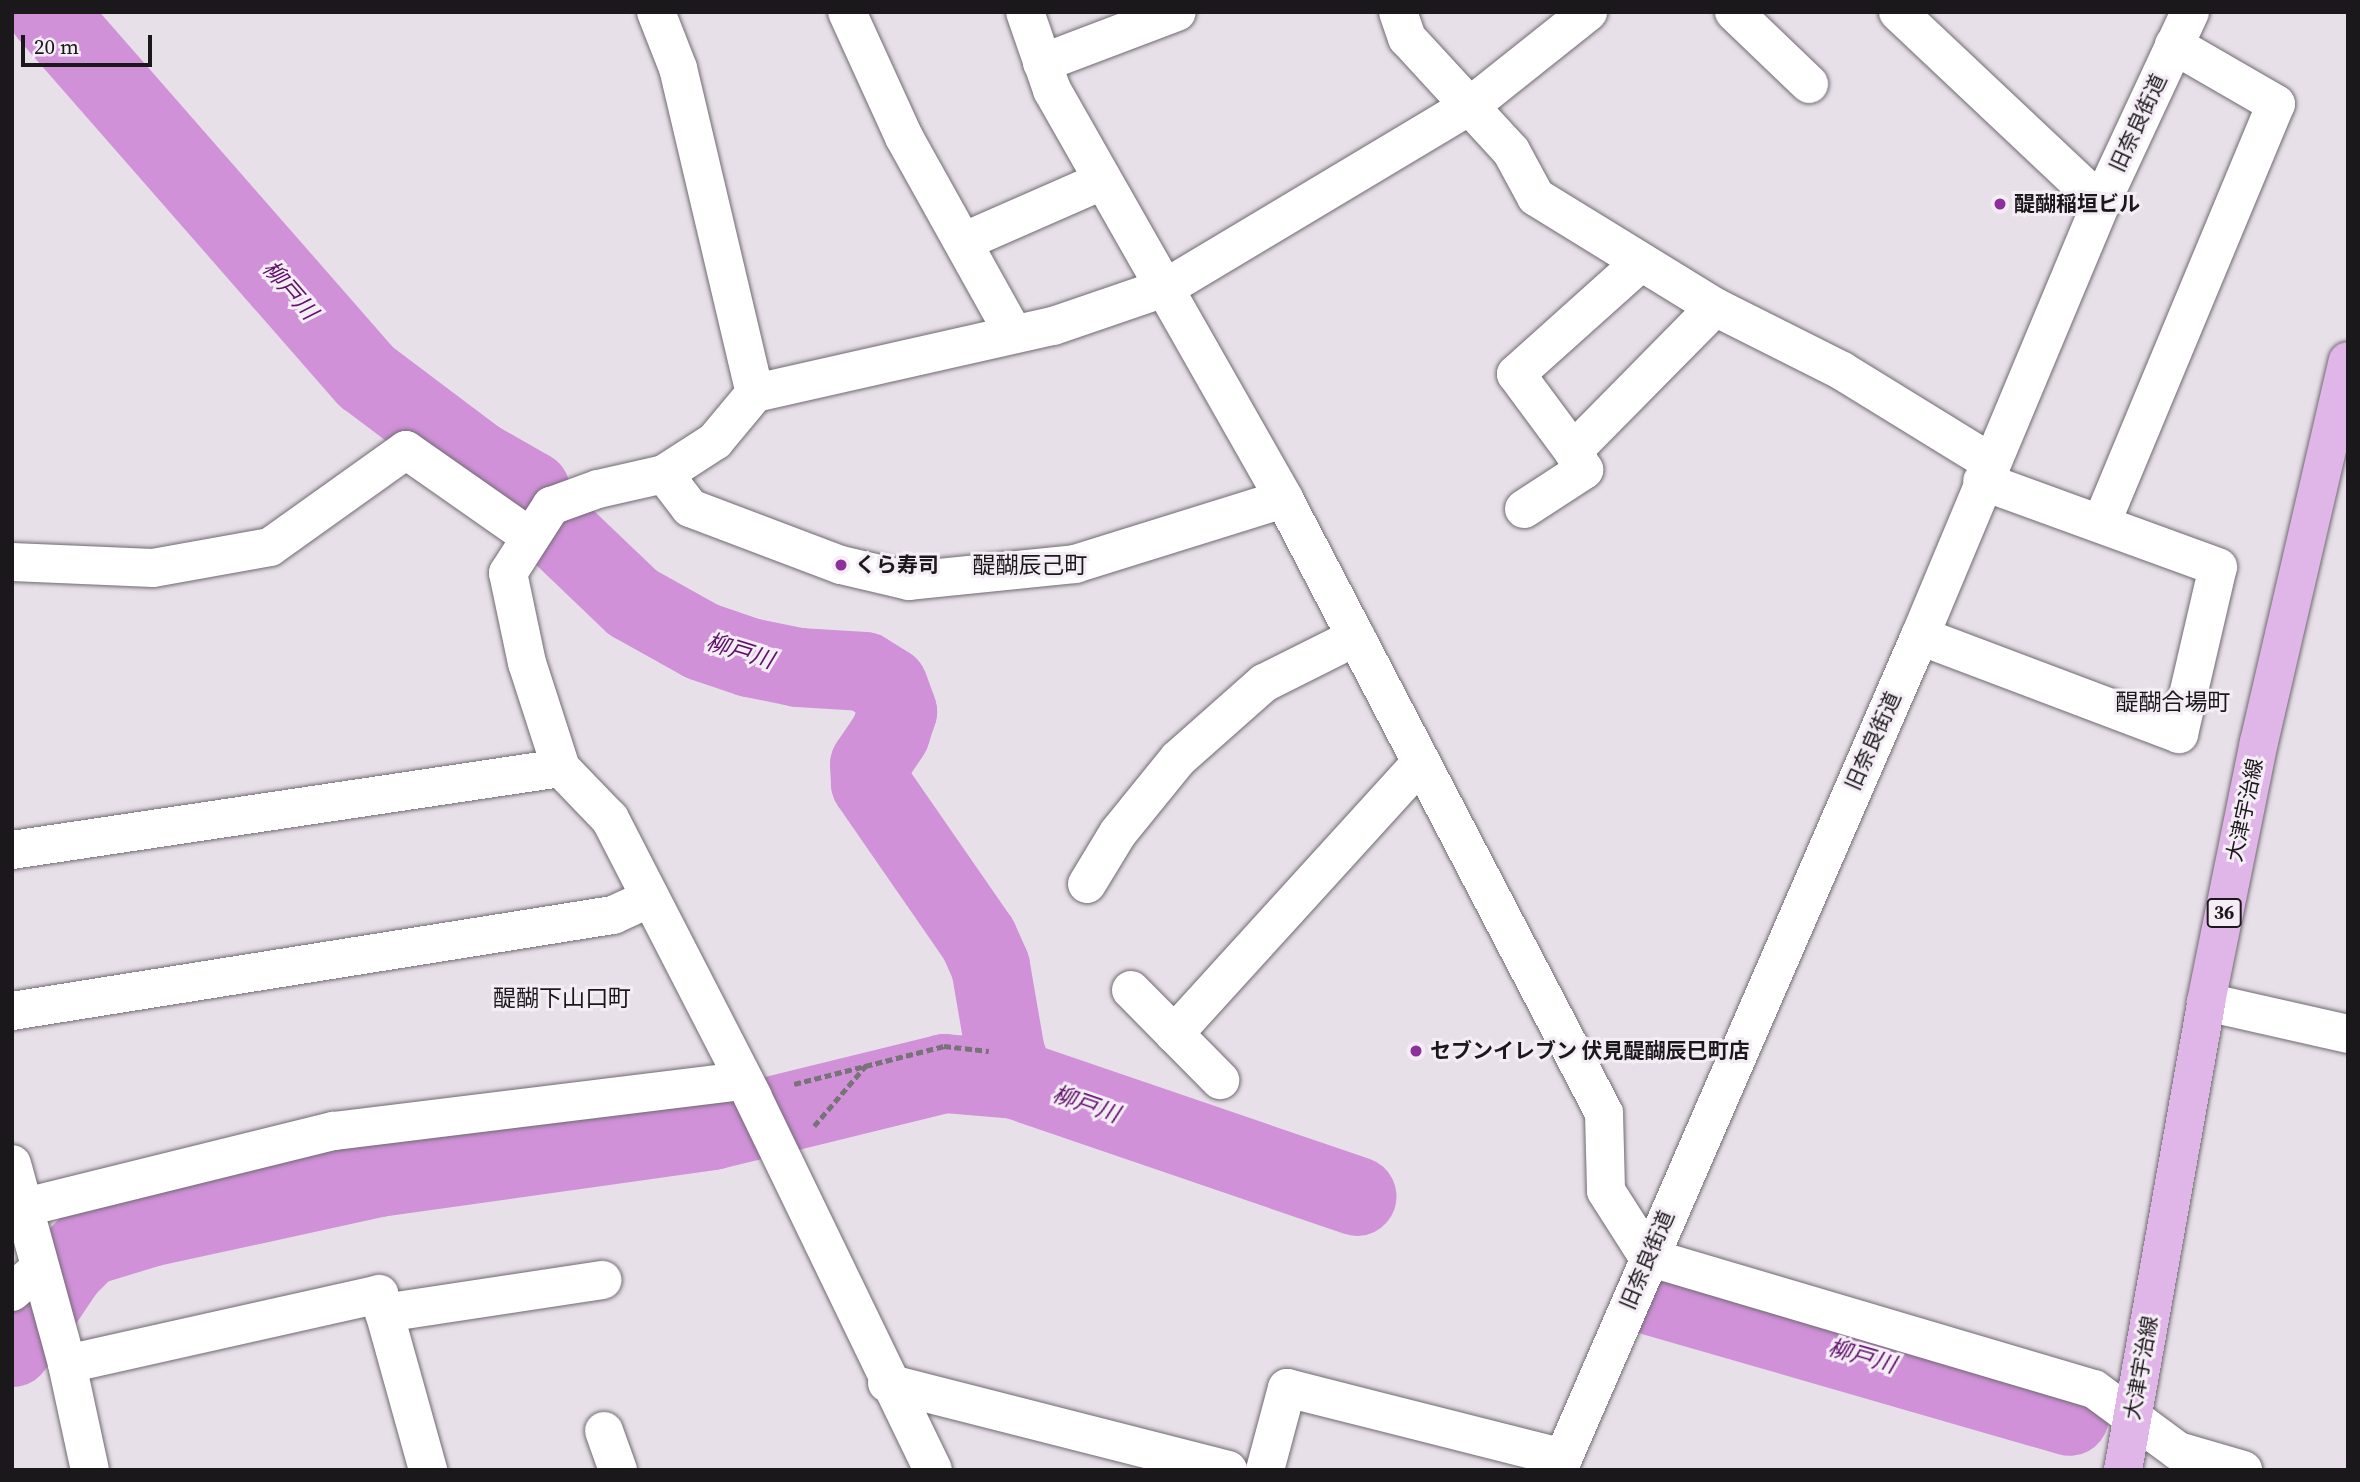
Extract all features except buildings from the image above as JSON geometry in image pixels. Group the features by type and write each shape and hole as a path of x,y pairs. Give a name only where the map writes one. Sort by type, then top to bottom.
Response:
{"main road":[{"name":"大津宇治線","path":"2123,1470 2206,1002 2259,742 2348,361"}],"street":[{"path":"656,12 678,68 755,393"},
{"path":"847,12 904,136 1013,333"},
{"path":"1025,12 1052,90 1102,181 1167,287 1284,499 1604,1113 1606,1191 1648,1257 2094,1389 2178,1451 2243,1470"},
{"path":"1042,63 1177,12"},
{"path":"1398,12 1407,38 1511,151 1536,197 1715,307 1842,371 1986,471 2101,524 2218,567 2179,734 1920,636"},
{"path":"933,1470 887,1383 766,1111 610,819 561,768 527,663 508,573 529,536 551,506 598,489 664,474 715,441 755,393 1053,326 1167,287 1470,106 1588,12"},
{"path":"1734,12 1809,84"},
{"path":"1898,12 2101,203"},
{"path":"2101,524 2276,104 2182,29"},
{"name":"旧奈良街道","path":"1560,1464 1920,636 1986,471 2101,203 2182,29"},
{"path":"965,242 1102,181"},
{"path":"1524,509 1584,470 1516,374 1641,262"},
{"path":"1573,451 1715,307"},
{"path":"12,562 153,568 270,547 406,450 529,536"},
{"path":"664,474 690,508 841,565 909,581 1075,564 1284,499"},
{"path":"1087,884 1118,833 1178,759 1264,683 1356,636"},
{"path":"1174,1034 1421,763"},
{"path":"12,850 561,768"},
{"path":"12,1011 613,915 650,898"},
{"path":"1131,990 1220,1080"},
{"path":"2206,1002 2348,1034"},
{"path":"26,1206 334,1131 766,1111"},
{"path":"12,1164 26,1206 31,1278 67,1362 90,1470"},
{"path":"384,1313 603,1280"},
{"path":"67,1362 379,1294 428,1470"},
{"path":"887,1383 1228,1470"},
{"path":"1265,1470 1287,1388 1560,1464"},
{"path":"604,1431 618,1470"}],"path":[{"path":"766,1111 868,1062 944,1046 989,1051"},
{"path":"766,1111 851,1085 868,1062"}],"waterway":[{"name":"柳戸川","path":"47,12 367,377 477,460 530,490 539,513 632,602 702,641 749,657 798,667 864,671 888,686 897,711 890,733 869,764 870,783 978,939 990,966 1005,1053 1015,1079 1356,1196"},
{"path":"12,1347 65,1268 87,1246 149,1227 379,1177 712,1130 944,1073 1015,1079"},
{"name":"柳戸川","path":"1654,1296 2069,1416"}],"place":[{"name":"醍醐稲垣ビル","path":"2000,204"},
{"name":"くら寿司","path":"841,565"},
{"name":"セブンイレブン 伏見醍醐辰巳町店","path":"1416,1051"}],"district":[{"name":"醍醐辰己町","path":"1030,565"},
{"name":"醍醐合場町","path":"2173,702"},
{"name":"醍醐下山口町","path":"562,998"}]}
